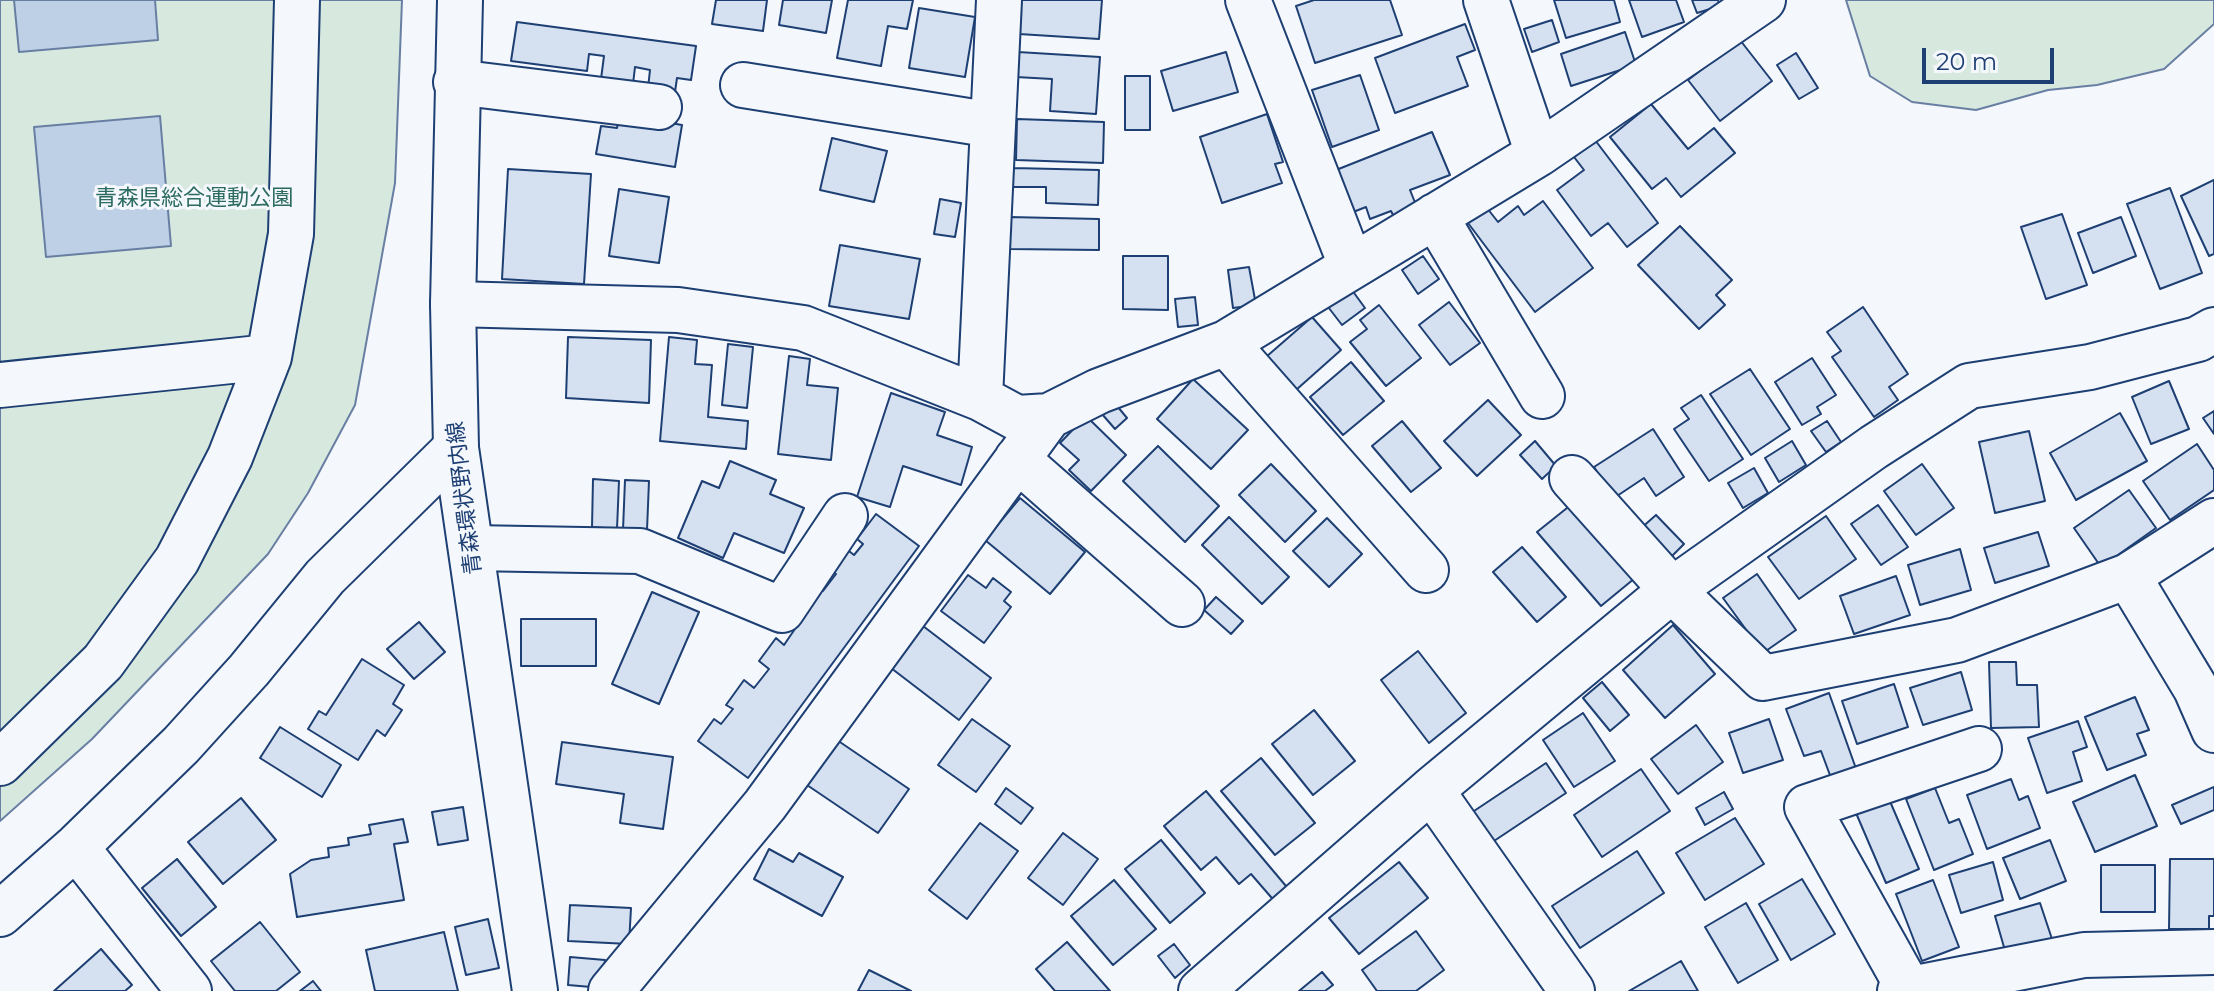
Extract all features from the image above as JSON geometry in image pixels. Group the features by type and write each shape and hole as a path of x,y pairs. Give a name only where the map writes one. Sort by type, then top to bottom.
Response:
{"street":[{"path":"0,763 103,662 177,560 230,457 269,357 291,234 297,0"},
{"name":"青森環状野内線","path":"460,0 453,304 456,448 535,991"},
{"path":"980,398 999,0"},
{"path":"1248,0 1351,265"},
{"path":"1486,0 1538,154"},
{"path":"453,304 678,310 803,328 980,398 1017,418 1049,416 1099,391 1226,343 1538,154 1763,0"},
{"path":"456,82 659,107"},
{"path":"743,85 993,125"},
{"path":"1435,216 1542,396"},
{"path":"1201,991 1431,790 1672,590 1874,447 1969,386 2090,367 2198,339 2214,330"},
{"path":"1226,343 1426,570"},
{"path":"0,385 269,357"},
{"path":"611,991 765,805 1049,416"},
{"path":"0,914 76,847 181,745 249,670 325,577 456,448"},
{"path":"1017,459 1182,604"},
{"path":"1572,478 1672,590 1763,678 1957,640 2128,576 2214,521"},
{"path":"471,548 640,551 782,610 845,516"},
{"path":"2128,576 2196,689 2214,730"},
{"path":"1979,749 1807,807 1906,989 2084,955 2214,952"},
{"path":"1431,790 1572,991"},
{"path":"76,847 189,991"}],"green space":[{"name":"青森県総合運動公園","path":"0,0 402,0 395,183 355,405 308,493 268,554 92,739 0,821"},
{"path":"1846,0 2214,0 2214,24 2164,69 2097,85 2048,90 1976,110 1912,102 1870,76"}],"water":[{"path":"14,0 155,0 158,40 19,52"},
{"path":"160,116 171,246 46,257 34,127"}],"building":[{"path":"716,0 767,0 763,31 712,24"},
{"path":"783,0 832,0 826,33 779,25"},
{"path":"848,0 913,0 907,29 888,26 881,66 837,58"},
{"path":"1021,0 1102,0 1099,39 1019,34"},
{"path":"1314,0 1390,0 1402,35 1315,63 1296,6"},
{"path":"1554,0 1614,0 1620,22 1566,38"},
{"path":"1629,0 1676,0 1684,22 1642,37"},
{"path":"1692,0 1718,0 1720,6 1697,13"},
{"path":"919,8 975,17 965,77 909,68"},
{"path":"1552,20 1559,42 1532,52 1524,29"},
{"path":"517,22 696,46 691,80 677,78 675,92 648,88 650,70 635,67 633,84 601,79 604,56 589,54 587,71 511,61"},
{"path":"1465,24 1475,50 1457,57 1468,86 1395,113 1375,58"},
{"path":"1625,32 1636,65 1571,86 1561,54"},
{"path":"1740,40 1772,81 1720,121 1688,80"},
{"path":"1018,52 1100,57 1096,114 1050,111 1052,79 1016,77"},
{"path":"1226,52 1238,92 1173,111 1161,71"},
{"path":"1796,53 1818,88 1799,99 1777,65"},
{"path":"1360,75 1379,130 1332,147 1312,90"},
{"path":"1125,76 1150,76 1150,130 1125,130"},
{"path":"1651,104 1688,149 1714,128 1735,153 1681,197 1666,178 1652,189 1610,137"},
{"path":"620,114 682,125 675,167 596,154 601,126 617,128"},
{"path":"1267,114 1283,162 1275,164 1282,183 1222,203 1200,137"},
{"path":"1017,119 1104,122 1103,163 1016,160"},
{"path":"1432,132 1450,175 1410,190 1418,210 1395,219 1391,211 1370,219 1366,207 1348,214 1331,172"},
{"path":"832,138 887,151 874,202 820,190"},
{"path":"1595,140 1658,223 1627,247 1608,223 1591,236 1557,190 1584,170 1574,157"},
{"path":"1013,168 1099,170 1098,205 1046,203 1046,187 1012,187"},
{"path":"508,169 591,174 584,284 502,279"},
{"path":"2214,180 2214,254 2209,256 2181,196"},
{"path":"2170,188 2202,273 2160,289 2127,204"},
{"path":"619,189 669,197 659,263 609,256"},
{"path":"940,199 961,203 955,237 934,234"},
{"path":"1543,201 1593,268 1535,312 1468,223 1487,208 1498,222 1518,206 1524,215"},
{"path":"2062,214 2087,285 2046,299 2021,227"},
{"path":"1009,217 1099,219 1099,250 1009,249"},
{"path":"2121,217 2136,256 2093,273 2078,233"},
{"path":"1680,226 1732,280 1716,295 1725,305 1699,329 1638,265"},
{"path":"840,245 920,259 909,319 829,306"},
{"path":"1123,256 1168,256 1168,310 1123,309"},
{"path":"1423,256 1439,279 1418,294 1402,270"},
{"path":"1249,267 1256,305 1233,308 1228,270"},
{"path":"1349,286 1365,308 1342,325 1325,303"},
{"path":"1195,297 1198,325 1178,327 1175,299"},
{"path":"1449,302 1480,343 1450,365 1419,325"},
{"path":"1379,305 1421,358 1386,386 1350,342 1367,329 1360,320"},
{"path":"1863,307 1908,374 1889,387 1898,400 1874,417 1832,357 1841,351 1827,332"},
{"path":"1312,317 1341,350 1296,390 1266,357"},
{"path":"568,337 651,340 649,403 566,398"},
{"path":"669,337 697,340 695,364 712,365 708,417 748,421 746,449 660,441"},
{"path":"728,344 753,347 747,408 722,405"},
{"path":"789,356 810,359 807,385 838,388 831,460 778,454"},
{"path":"1812,358 1836,395 1817,407 1821,414 1802,425 1775,382"},
{"path":"1351,362 1384,401 1343,435 1310,397"},
{"path":"1750,369 1790,429 1751,455 1710,394"},
{"path":"1193,379 1248,430 1211,469 1157,419"},
{"path":"2169,381 2189,429 2151,444 2132,397"},
{"path":"891,393 945,412 937,435 972,447 961,485 903,466 890,507 857,497"},
{"path":"1108,395 1127,418 1115,429 1095,406"},
{"path":"1701,395 1743,459 1709,481 1674,429 1689,419 1681,408"},
{"path":"1488,400 1521,435 1477,476 1444,441"},
{"path":"2214,411 2214,434 2203,418"},
{"path":"2120,413 2147,461 2076,500 2050,453"},
{"path":"1086,416 1126,455 1091,491 1069,470 1079,460 1060,443"},
{"path":"1402,421 1441,468 1411,492 1372,446"},
{"path":"1827,421 1841,442 1826,452 1811,431"},
{"path":"1653,429 1684,477 1656,496 1644,478 1614,498 1594,467"},
{"path":"2029,431 2045,501 1995,513 1979,442"},
{"path":"1535,441 1556,466 1542,479 1520,455"},
{"path":"1792,441 1806,465 1779,482 1765,458"},
{"path":"2197,444 2214,470 2214,490 2170,520 2143,481"},
{"path":"1158,446 1219,506 1185,542 1123,481"},
{"path":"730,461 776,480 770,494 804,508 784,553 734,533 723,558 678,538 702,481 719,488"},
{"path":"1271,464 1316,511 1285,542 1239,495"},
{"path":"1922,464 1954,508 1916,535 1884,491"},
{"path":"1754,468 1768,493 1743,508 1728,483"},
{"path":"593,479 619,481 617,529 592,527"},
{"path":"625,480 649,481 647,530 623,530"},
{"path":"2129,490 2156,528 2101,567 2074,528"},
{"path":"1020,498 1085,552 1050,594 985,540"},
{"path":"1572,504 1635,578 1601,606 1537,532"},
{"path":"1878,505 1908,547 1881,565 1851,524"},
{"path":"876,514 919,546 748,778 698,741 714,719 721,724 733,709 726,705 744,680 754,688 769,669 759,661 776,638 784,645 799,623 816,586 823,591 836,574 829,569 845,548 854,555 863,544 857,539"},
{"path":"1656,515 1684,544 1668,560 1639,530"},
{"path":"1826,516 1856,559 1799,599 1768,557"},
{"path":"1229,517 1289,577 1262,604 1202,545"},
{"path":"1327,518 1362,554 1329,587 1293,551"},
{"path":"2038,532 2049,566 1995,583 1984,548"},
{"path":"1522,547 1566,597 1537,622 1493,572"},
{"path":"1960,549 1971,590 1920,605 1908,565"},
{"path":"1757,574 1796,630 1763,653 1723,598"},
{"path":"968,575 986,588 993,578 1011,592 1004,601 1011,607 984,643 941,611"},
{"path":"1896,576 1910,615 1854,634 1840,596"},
{"path":"652,592 699,612 659,704 612,684"},
{"path":"1216,597 1243,621 1231,634 1204,610"},
{"path":"521,619 596,619 596,666 521,666"},
{"path":"419,622 445,652 414,679 387,649"},
{"path":"1673,625 1715,674 1665,718 1623,670"},
{"path":"923,626 991,678 959,720 891,668"},
{"path":"1418,651 1466,713 1429,743 1381,680"},
{"path":"362,659 404,685 393,704 402,710 385,736 377,730 358,760 308,729 319,711 326,715"},
{"path":"1989,662 2016,662 2017,685 2037,685 2039,727 1991,728"},
{"path":"1961,672 1972,710 1923,725 1910,688"},
{"path":"1602,682 1629,715 1610,731 1583,698"},
{"path":"1894,684 1908,727 1857,744 1842,701"},
{"path":"1829,693 1859,777 1834,786 1821,751 1804,756 1786,709"},
{"path":"2135,697 2149,730 2137,734 2146,755 2107,770 2085,717"},
{"path":"1314,710 1355,761 1313,795 1272,744"},
{"path":"1583,713 1615,761 1574,787 1543,740"},
{"path":"972,719 1010,746 976,792 938,765"},
{"path":"1769,719 1783,760 1743,773 1729,733"},
{"path":"2078,721 2087,747 2073,752 2082,781 2047,793 2028,738"},
{"path":"1696,725 1723,762 1678,794 1651,759"},
{"path":"280,727 341,765 322,797 260,758"},
{"path":"834,738 909,789 878,833 804,783"},
{"path":"562,742 673,757 663,829 620,823 624,794 556,784"},
{"path":"1261,758 1315,823 1275,855 1221,791"},
{"path":"1546,763 1566,793 1491,843 1471,813"},
{"path":"1641,769 1670,811 1602,857 1574,815"},
{"path":"2135,775 2157,826 2095,852 2073,802"},
{"path":"2011,779 2019,800 2028,796 2040,828 1987,849 1967,795"},
{"path":"2214,787 2214,810 2181,824 2172,805"},
{"path":"1006,788 1033,808 1021,824 995,804"},
{"path":"1935,788 1949,823 1959,819 1973,854 1934,870 1906,799"},
{"path":"1206,791 1291,892 1277,904 1251,874 1239,884 1216,857 1201,870 1164,826"},
{"path":"1724,792 1733,809 1705,825 1696,808"},
{"path":"241,798 276,840 223,884 188,842"},
{"path":"1889,799 1919,869 1886,883 1856,813"},
{"path":"463,807 468,840 438,845 432,812"},
{"path":"1735,818 1764,864 1705,900 1676,853"},
{"path":"403,819 408,842 394,844 404,900 297,917 290,874 311,860 329,857 328,848 349,845 348,838 371,834 369,825"},
{"path":"980,823 1018,851 967,919 929,890"},
{"path":"1063,833 1098,859 1063,905 1028,878"},
{"path":"1161,840 1205,893 1170,923 1125,869"},
{"path":"2050,840 2066,881 2020,899 2003,858"},
{"path":"769,849 793,862 799,853 843,877 822,916 754,879"},
{"path":"1637,851 1664,893 1580,948 1552,906"},
{"path":"177,859 216,907 181,936 142,888"},
{"path":"2170,859 2214,859 2214,916 2209,916 2209,929 2169,929"},
{"path":"1399,862 1428,898 1359,954 1329,918"},
{"path":"1993,862 2003,900 1961,913 1949,875"},
{"path":"2101,865 2155,865 2155,912 2101,912"},
{"path":"1802,879 1835,934 1791,960 1759,904"},
{"path":"1114,880 1156,929 1113,965 1071,916"},
{"path":"1933,880 1959,947 1922,961 1896,894"},
{"path":"1746,903 1778,960 1738,983 1705,927"},
{"path":"2040,903 2052,939 2006,954 1995,916"},
{"path":"570,905 631,908 629,944 568,941"},
{"path":"488,919 499,968 466,975 455,927"},
{"path":"260,922 300,972 276,991 235,991 211,961"},
{"path":"1416,931 1444,970 1416,991 1377,991 1362,970"},
{"path":"444,932 458,991 375,991 366,950"},
{"path":"1067,942 1110,991 1055,991 1036,969"},
{"path":"1174,944 1190,965 1175,978 1158,956"},
{"path":"101,949 132,985 125,991 54,991"},
{"path":"570,957 605,960 603,988 568,985"},
{"path":"1681,961 1698,991 1629,991"},
{"path":"869,970 911,991 858,991"},
{"path":"1322,972 1333,985 1325,991 1299,991"},
{"path":"313,981 321,991 300,991"}]}
